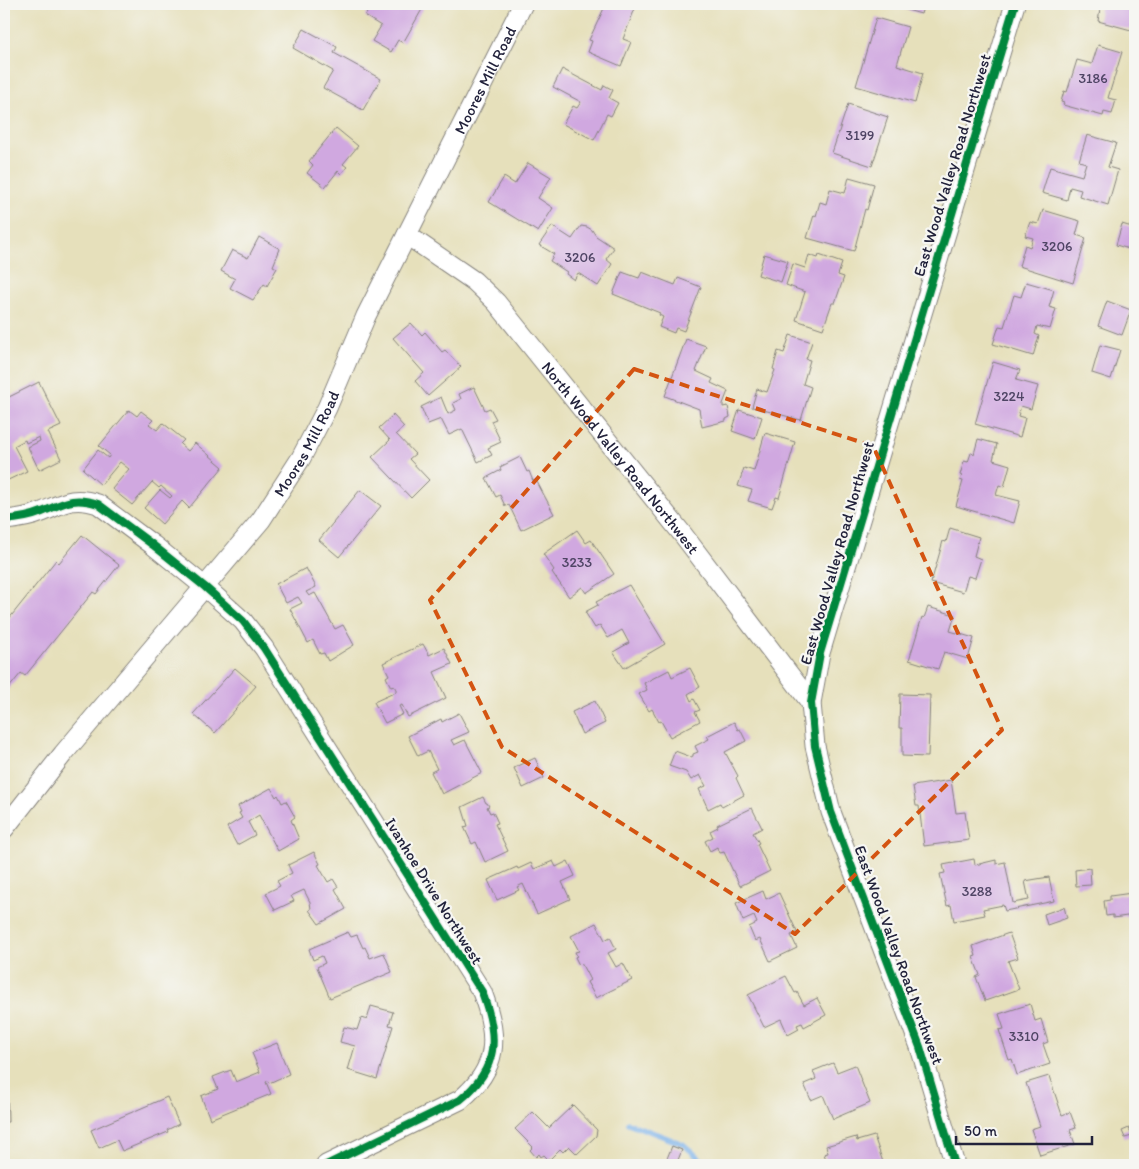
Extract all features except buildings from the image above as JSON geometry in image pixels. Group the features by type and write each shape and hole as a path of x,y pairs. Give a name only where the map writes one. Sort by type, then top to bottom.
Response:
{"street":[{"name":"Moores Mill Road","path":"4,829 63,754 261,520 301,458 327,408 366,316 523,4"},
{"name":"East Wood Valley Road Northwest","path":"955,1165 920,1047 831,812 816,746 811,703 820,653 1015,4"},
{"name":"North Wood Valley Road Northwest","path":"407,235 474,281 496,302 684,536 811,703"},
{"name":"Ivanhoe Drive Northwest","path":"4,520 21,519 41,513 70,500 84,500 98,504 153,545 243,621 264,648 482,992 490,1016 493,1038 491,1057 485,1073 474,1088 460,1100 326,1165"}],"highlighted area":[{"path":"634,369 873,446 1002,730 795,934 502,747 430,600"}],"waterway":[{"path":"628,1123 683,1144 707,1165"}],"cycle path":[{"path":"955,1165 920,1047 831,812 815,746 811,703 820,653 1015,4"},
{"path":"4,520 33,515 63,503 82,501 98,504 153,545 243,621 264,648 482,992 491,1023 492,1051 489,1064 473,1088 460,1100 326,1165"}]}
